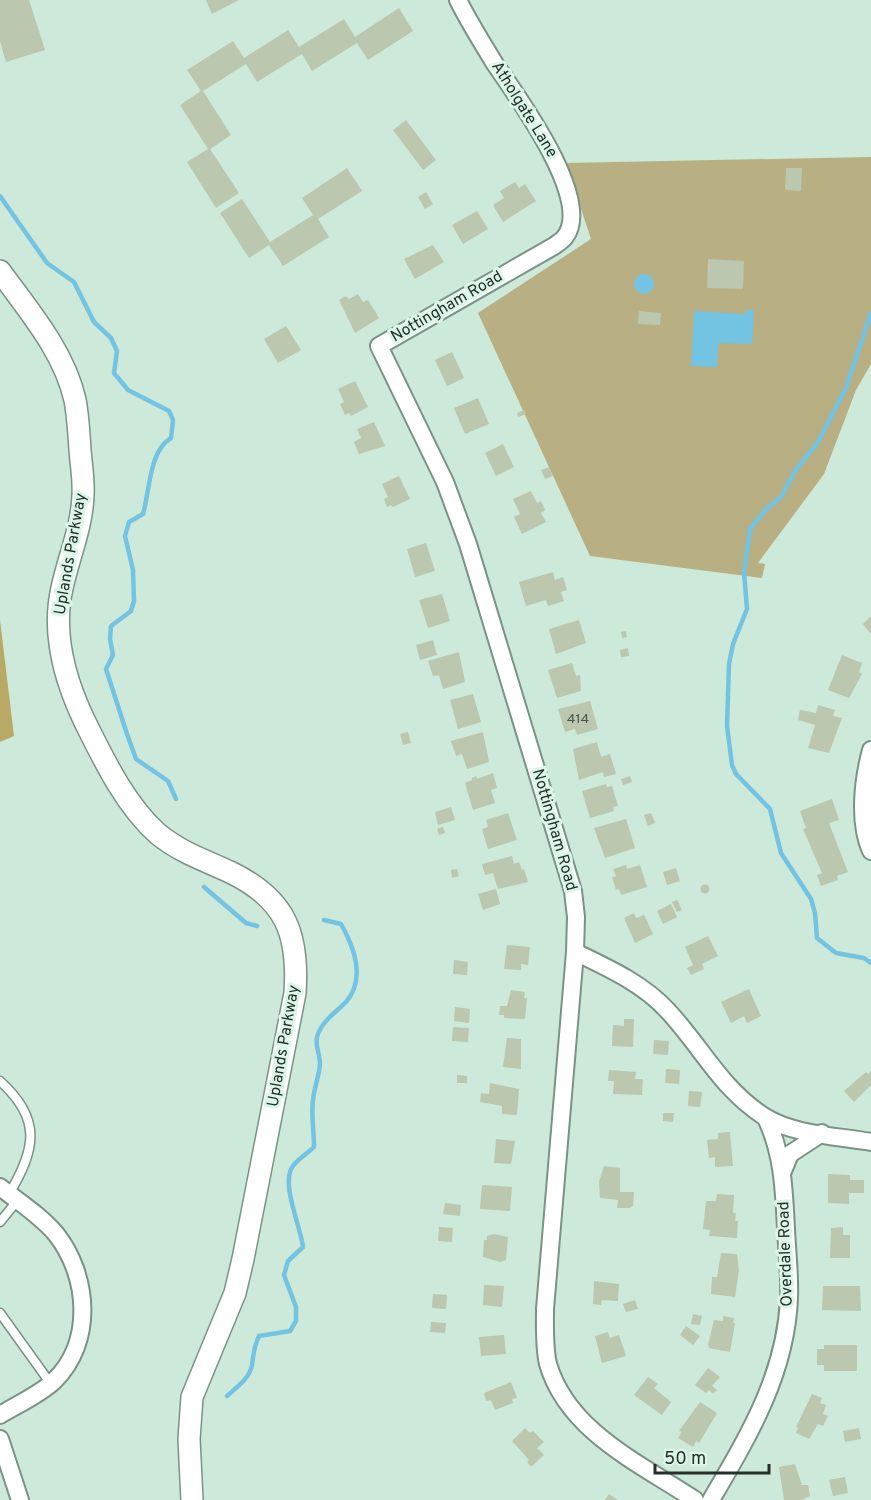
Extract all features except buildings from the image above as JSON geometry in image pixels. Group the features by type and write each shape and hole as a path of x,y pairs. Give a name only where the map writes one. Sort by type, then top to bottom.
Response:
{"street":[{"name":"Atholgate Lane","path":"458,0 475,32 546,141 563,178 569,204 570,226"},
{"name":"Nottingham Road","path":"570,226 565,237 554,246 380,346 445,482 468,544 573,891 576,917 574,952 545,1309 548,1364 573,1412 589,1429 695,1500"},
{"name":"Uplands Parkway","path":"0,271 56,352 74,399 84,493 77,538 62,588 59,609 64,664 73,696 117,781 149,825 175,847 251,883 268,897 282,913 296,951 295,993 243,1259 235,1293 199,1375 192,1397 189,1439 192,1500"},
{"path":"871,750 867,765 864,819 864,830 871,851"},
{"path":"574,952 613,971 665,1008 685,1030 713,1071 766,1118 790,1127 871,1143"},
{"name":"Overdale Road","path":"711,1500 761,1412 783,1347 789,1297 783,1170 774,1136 766,1118"},
{"path":"783,1170 790,1154 822,1133"},
{"path":"0,1414 51,1384 68,1365 80,1335 83,1311 80,1286 71,1260 57,1236 9,1194"},
{"path":"0,1439 20,1500"}],"lane":[{"path":"0,1080 19,1100 31,1140 27,1161 9,1194 0,1222"},
{"path":"0,1313 51,1384"}],"shaded area":[{"path":"871,157 871,364 856,390 824,474 758,563 765,564 762,578 590,556 478,313 591,239 566,163"},
{"path":"0,620 14,736 0,742"}],"water":[{"path":"644,274 651,277 654,284 651,291 644,294 637,291 634,284 637,277"},
{"path":"746,310 754,310 752,344 718,343 717,367 691,366 694,311 745,314"}],"waterway":[{"path":"0,196 47,263 74,282 94,322 111,338 117,351 114,373 128,390 169,411 173,420 171,438 158,452 154,461 143,514 129,522 125,536 133,570 134,601 131,611 111,626 110,639 113,655 106,669 136,759 168,781 176,799"},
{"path":"871,313 846,388 818,442 795,471 781,497 766,509 750,529 744,572 747,609 733,644 729,664 727,726 732,765 736,774 770,809 781,853 811,899 815,913 817,938 836,953 864,958 871,963"},
{"path":"204,887 246,923 257,926"},
{"path":"227,1396 249,1374 259,1336 290,1331 296,1321 296,1307 284,1275 288,1261 303,1247 290,1194 290,1174 295,1163 314,1147 312,1106 320,1064 317,1037 325,1022 352,993 357,973 354,953 341,924 324,920"}]}
